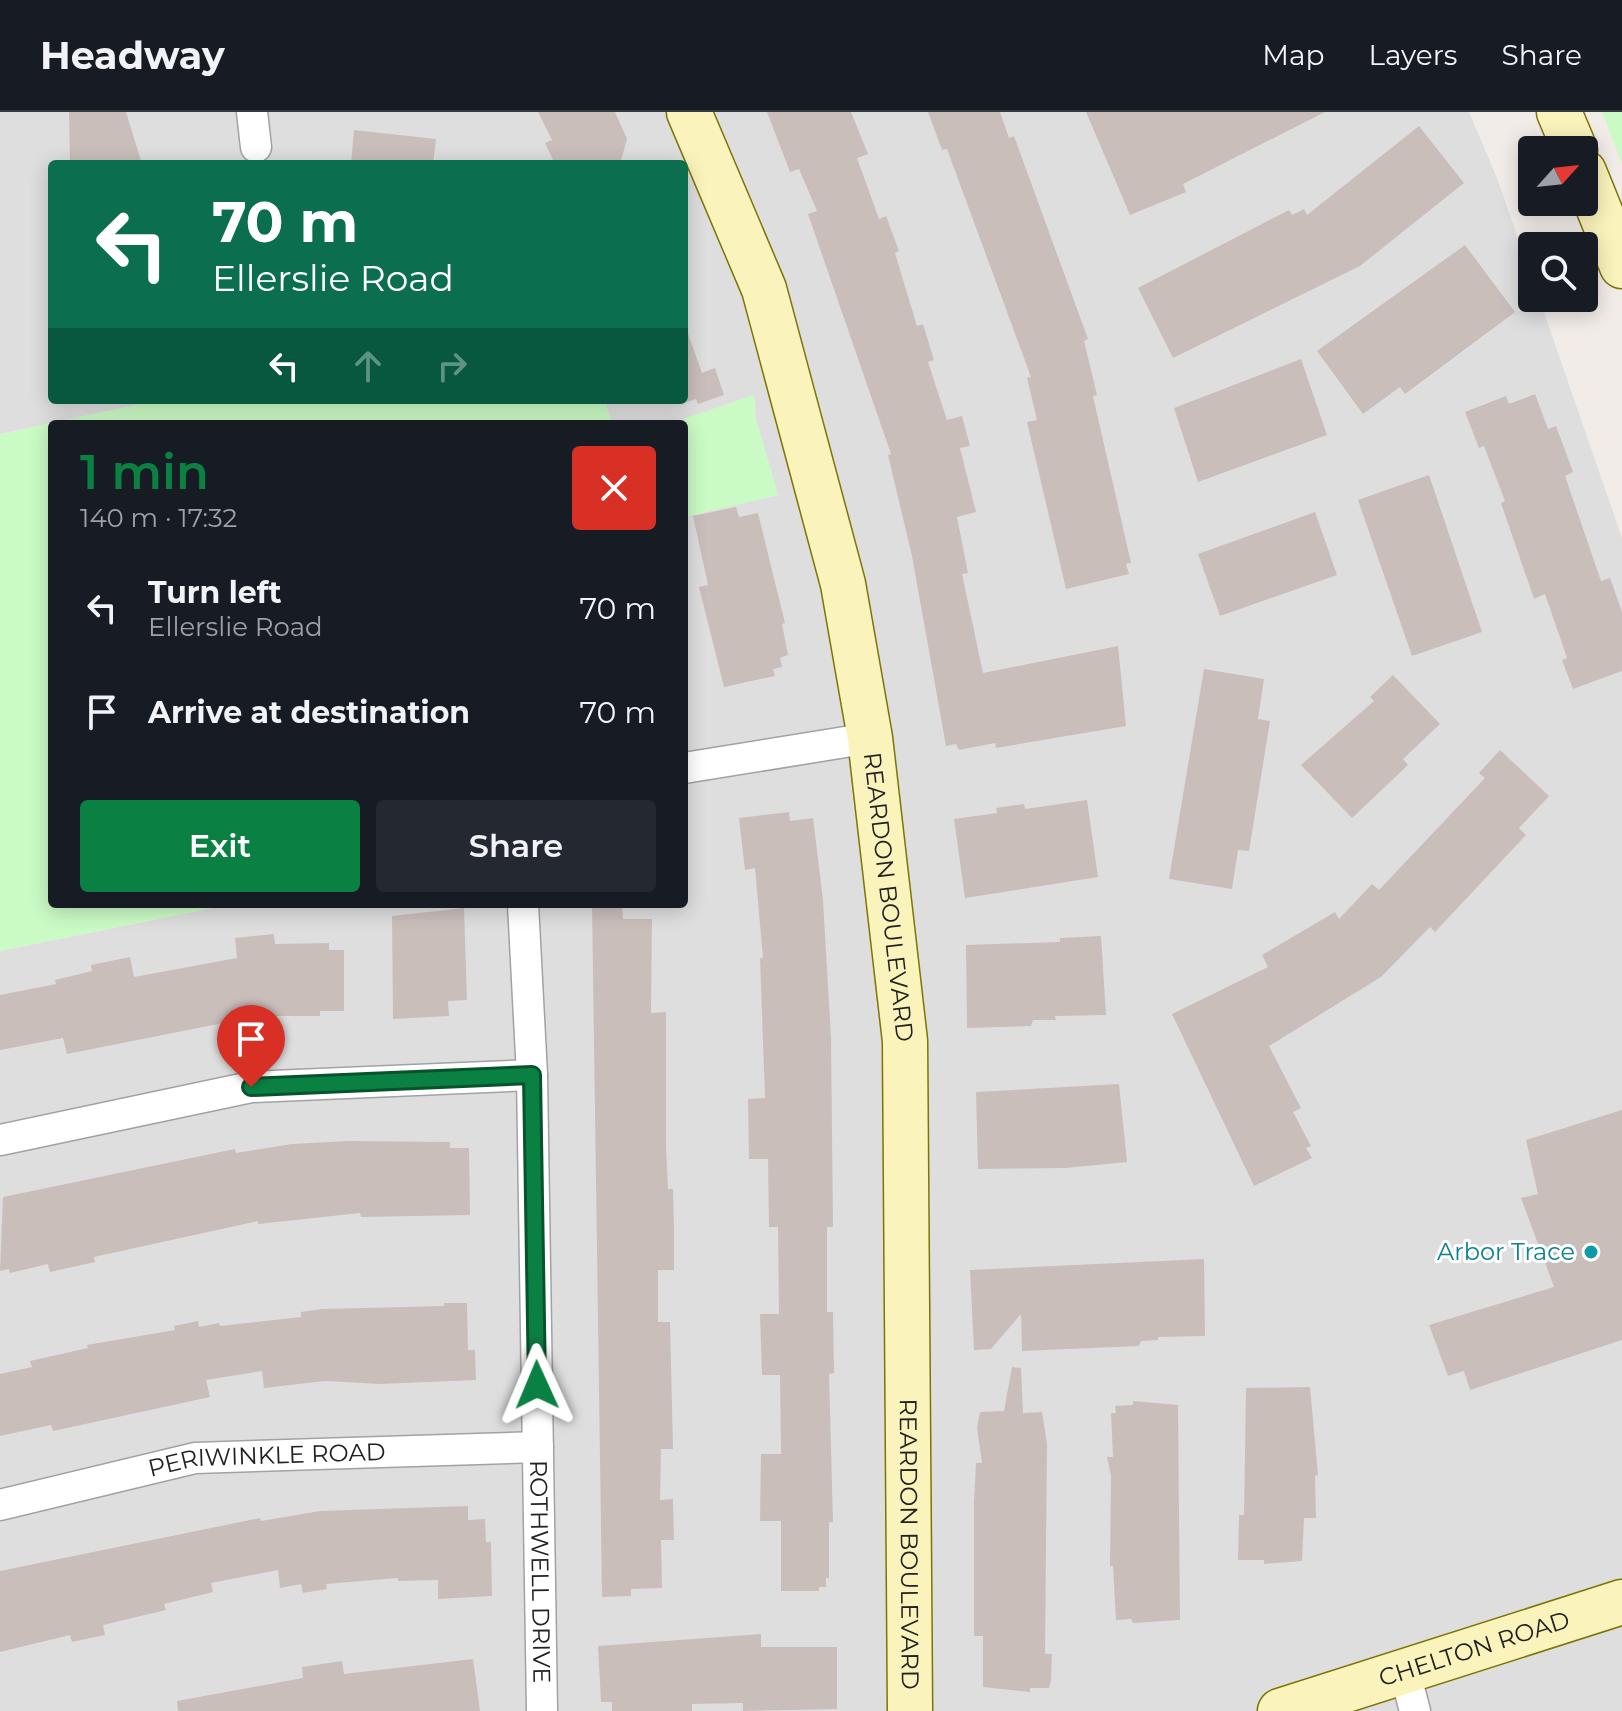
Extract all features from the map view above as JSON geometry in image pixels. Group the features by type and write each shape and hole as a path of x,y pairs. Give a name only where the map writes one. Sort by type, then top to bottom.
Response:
{"street":[{"path":"252,112 256,147"},
{"name":"REARDON BOULEVARD","path":"689,112 764,289 843,584 870,738 905,1041 910,1711"},
{"path":"1559,112 1569,136"},
{"path":"1598,207 1622,266"},
{"path":"688,767 870,738"},
{"name":"ROTHWELL DRIVE","path":"523,908 532,1075 542,1711"},
{"path":"0,1140 251,1087 532,1075"},
{"name":"PERIWINKLE ROAD","path":"0,1505 195,1458 538,1447"},
{"name":"CHELTON ROAD","path":"1280,1711 1410,1692 1622,1602"}],"shaded area":[{"path":"0,112 1469,112 1518,238 1518,312 1544,312 1622,538 1622,1711 0,1711 0,951 212,908 688,908 688,516 778,495 756,420 754,396 681,420 612,420 606,404 688,404 688,160 48,160 48,404 141,404 66,420 48,420 48,424 0,434"}],"green space":[{"path":"1602,112 1622,112 1622,164"},
{"path":"754,395 756,420 778,495 688,516 688,420 681,420"},
{"path":"141,404 606,404 612,420 66,420"},
{"path":"48,424 48,908 212,908 0,951 0,434"}],"building":[{"path":"69,112 126,112 141,160 70,160"},
{"path":"538,112 615,112 627,139 621,160 553,160 545,143 552,140"},
{"path":"767,112 851,112 868,154 857,158 879,219 886,216 899,251 895,253 917,326 923,324 934,360 928,362 947,420 962,416 970,446 960,448 976,512 957,517 968,573 962,574 983,673 1118,646 1126,726 996,748 995,743 959,750 956,744 946,746 912,556 888,455 891,454 808,214 817,211 799,169 790,172"},
{"path":"928,112 1000,112 1009,138 1014,136 1088,339 1084,341 1097,395 1093,396 1131,563 1126,564 1129,574 1066,589 1027,422 1037,420 1027,378 1031,377 947,149 942,150"},
{"path":"1086,112 1325,112 1183,184 1186,192 1130,215"},
{"path":"1419,126 1464,183 1360,266 1173,358 1138,288 1289,210 1292,215 1304,209 1307,215"},
{"path":"354,130 436,139 433,160 351,160"},
{"path":"1465,245 1515,312 1405,394 1400,387 1363,414 1317,351"},
{"path":"688,334 702,373 715,368 724,395 698,404 696,399 688,402"},
{"path":"1301,359 1327,435 1198,482 1174,408"},
{"path":"1535,394 1548,429 1556,426 1573,472 1565,476 1601,581 1610,578 1622,612 1622,671 1573,689 1562,660 1567,658 1545,594 1534,599 1501,503 1505,501 1484,446 1479,448 1465,412 1506,396 1509,404"},
{"path":"1429,475 1482,632 1412,656 1358,500"},
{"path":"736,507 739,517 758,513 785,623 782,624 788,655 780,658 782,667 773,669 775,676 724,687 699,587 708,585 693,516"},
{"path":"1315,512 1337,575 1220,616 1198,554"},
{"path":"1204,669 1264,679 1258,719 1270,721 1249,851 1238,850 1232,889 1169,879"},
{"path":"1393,675 1440,724 1403,759 1408,765 1352,818 1301,765 1374,701 1370,697"},
{"path":"1500,750 1549,796 1519,828 1526,835 1435,932 1430,927 1381,977 1269,1046 1301,1108 1293,1112 1311,1146 1306,1148 1312,1158 1254,1186 1172,1014 1268,967 1262,955 1335,912 1339,919 1372,884 1379,890 1485,778 1479,773"},
{"path":"1087,800 1098,877 965,898 954,819 997,813 996,808 1024,804 1025,809"},
{"path":"789,812 790,821 813,818 823,900 831,1037 833,1227 827,1227 827,1312 833,1312 834,1373 829,1374 833,1522 829,1522 829,1578 826,1578 826,1587 819,1587 819,1591 781,1591 781,1521 760,1521 761,1454 781,1454 780,1375 762,1375 760,1314 779,1314 778,1227 769,1227 768,1159 749,1159 748,1099 765,1098 760,958 763,958 755,868 745,870 739,818"},
{"path":"464,908 467,1000 448,1001 449,1016 393,1019 392,916"},
{"path":"592,908 622,908 623,919 652,919 651,1013 666,1012 666,1146 668,1189 673,1189 674,1270 658,1270 658,1322 670,1322 673,1449 661,1449 660,1500 673,1499 674,1540 661,1540 662,1588 631,1589 631,1596 602,1597"},
{"path":"274,934 275,944 329,943 329,950 344,950 344,1011 320,1011 320,1016 259,1016 67,1054 63,1038 0,1050 0,995 56,984 55,980 92,971 91,965 130,957 134,977 237,958 235,938"},
{"path":"1101,936 1106,1015 1055,1016 1056,1020 1033,1020 1031,1026 967,1028 966,945 1060,942 1060,938"},
{"path":"1119,1084 1127,1162 1066,1168 978,1169 976,1092"},
{"name":"Arbor Trace","path":"1622,1110 1622,1340 1470,1390 1464,1371 1448,1376 1429,1325 1554,1287 1521,1198 1538,1194 1526,1140"},
{"path":"450,1142 450,1148 469,1148 470,1215 361,1217 360,1213 258,1224 258,1221 94,1257 95,1262 50,1272 48,1264 10,1273 9,1269 0,1271 3,1197 235,1149 236,1153 292,1144"},
{"path":"1204,1259 1205,1336 1158,1337 1158,1340 1141,1341 1139,1346 1022,1351 1021,1314 991,1349 974,1350 970,1270"},
{"path":"444,1303 467,1303 468,1350 475,1350 476,1380 380,1384 325,1381 264,1388 262,1371 206,1380 210,1397 53,1431 51,1425 0,1436 0,1374 32,1367 30,1361 88,1348 87,1345 175,1330 174,1326 198,1321 199,1327 219,1323 220,1326 301,1317 301,1312 322,1309 444,1306"},
{"path":"1012,1367 1021,1368 1023,1413 1042,1412 1047,1443 1045,1654 1052,1654 1051,1681 1049,1688 1030,1688 1030,1692 983,1687 983,1636 974,1636 974,1503 976,1463 982,1463 977,1428 980,1412 1004,1411"},
{"path":"1310,1387 1318,1475 1315,1476 1316,1518 1304,1518 1302,1561 1264,1564 1264,1560 1238,1560 1239,1515 1244,1515 1246,1388"},
{"path":"1133,1401 1178,1405 1180,1620 1133,1623 1131,1619 1116,1620 1113,1566 1110,1566 1111,1476 1107,1457 1113,1457 1111,1413 1116,1413 1115,1406 1133,1405"},
{"path":"468,1506 468,1520 485,1519 486,1542 491,1542 492,1596 438,1599 438,1580 398,1581 398,1578 326,1584 327,1589 303,1593 301,1584 280,1588 278,1570 211,1583 213,1592 164,1604 166,1610 103,1625 105,1635 72,1642 70,1635 0,1652 0,1571 260,1518 261,1521 320,1511"},
{"path":"761,1634 761,1647 837,1647 837,1709 743,1711 743,1703 692,1704 692,1711 612,1711 612,1702 601,1702 598,1646"},
{"path":"473,1659 480,1711 178,1711 177,1701 303,1678 302,1667 342,1661 344,1674"}],"place":[{"name":"Arbor Trace","path":"1591,1252"}],"route":[{"path":"251,1087 532,1075 537,1385"}]}
